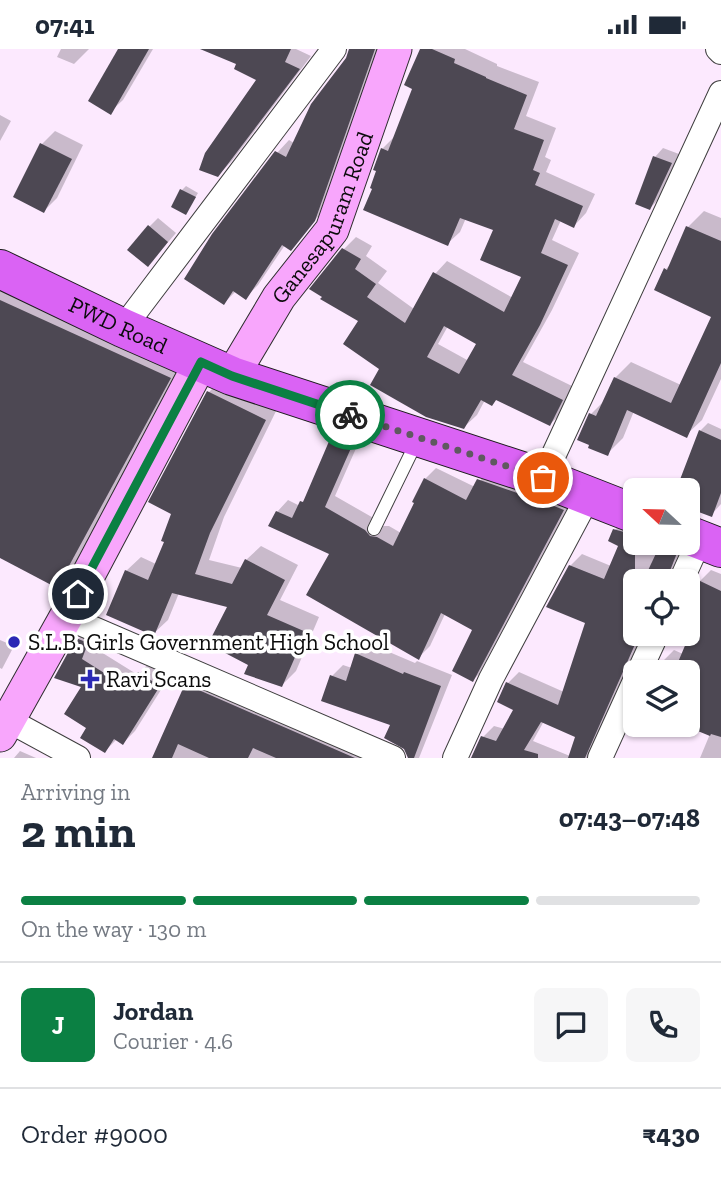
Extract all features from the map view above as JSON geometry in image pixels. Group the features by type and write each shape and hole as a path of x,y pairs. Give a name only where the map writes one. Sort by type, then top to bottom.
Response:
{"main road":[{"name":"PWD Road","path":"0,269 123,328 217,369 543,478 623,509"}],"street":[{"path":"123,328 334,49"},
{"name":"Ganesapuram Road","path":"4,727 66,617 217,369 332,230 395,49"},
{"path":"543,478 721,93"},
{"path":"455,758 491,680 589,495"},
{"path":"688,569 703,541"},
{"path":"66,617 393,758"},
{"path":"600,758 623,707"},
{"path":"4,727 78,758"}],"lane":[{"path":"374,529 419,438"}],"building":[{"path":"118,49 149,49 111,115 88,101"},
{"path":"200,49 291,49 285,62 300,69 218,177 199,170 205,153 256,80 234,69 236,64"},
{"path":"349,49 375,49 315,221 291,251 282,245 246,300 233,291 224,305 184,279 212,234 275,151 286,157 311,104 346,58"},
{"path":"420,49 432,49 455,59 454,63 527,95 514,129 544,140 533,170 540,173 535,185 583,206 574,228 555,219 541,253 568,265 540,325 512,375 563,400 550,426 496,400 492,406 481,400 464,429 426,417 370,385 379,369 343,344 358,321 320,299 322,297 309,289 342,248 361,259 355,269 376,284 367,297 405,323 433,272 504,312 521,277 480,260 493,230 460,218 448,246 363,210 372,189 370,188 376,171 373,170 381,148 388,151 412,89 404,85","holes":["444,326 476,344 459,374 427,357"]},
{"path":"40,143 72,159 44,213 13,197"},
{"path":"653,156 672,163 650,210 635,204"},
{"path":"180,189 196,197 186,215 171,207"},
{"path":"148,225 168,242 148,267 127,250"},
{"path":"686,226 721,241 721,363 687,438 627,410 608,456 577,440 589,413 596,416 614,377 671,403 711,317 654,290 664,268 667,270"},
{"path":"0,300 171,378 57,588 0,558"},
{"path":"207,391 266,420 210,533 195,574 232,584 245,559 285,580 267,615 306,632 282,687 244,674 248,665 208,644 227,607 172,593 154,636 106,615 125,570 148,580 164,542 161,541 171,514 148,502"},
{"path":"699,430 721,440 721,493 712,517 700,512 700,478 681,478"},
{"path":"333,432 355,439 325,507 365,530 370,536 393,546 424,478 466,500 477,479 542,505 544,502 564,510 473,682 452,671 472,630 441,613 419,660 306,595 329,554 268,526 276,511 292,518 300,501 303,502"},
{"path":"613,529 623,532 623,555 635,555 635,569 623,569 623,646 634,646 628,660 623,660 623,672 585,758 568,758 575,737 541,722 524,750 538,754 538,758 471,758 481,736 496,741 513,710 497,702 506,682 558,705 585,623 546,607 569,565 604,579 618,546 608,541"},
{"path":"655,555 676,555 671,569 649,569"},
{"path":"700,581 721,591 721,737 700,732 700,660 679,660 685,646 700,646"},
{"path":"76,638 88,643 82,659 128,688 138,672 160,686 123,745 114,739 105,753 80,738 86,728 64,714 81,687 54,678"},
{"path":"355,653 403,674 404,672 441,686 414,758 408,758 404,749 384,738 390,725 321,701 330,675 346,681"},
{"path":"185,684 355,758 276,758 253,748 248,758 209,758 178,744 172,758 152,758"}],"way so far":[{"path":"350,415 543,478"}],"place":[{"name":"S.L.B. Girls Government High School","path":"14,642"},
{"name":"Ravi Scans","path":"90,679"}],"route":[{"path":"78,594 201,362 232,376 350,415"}]}
